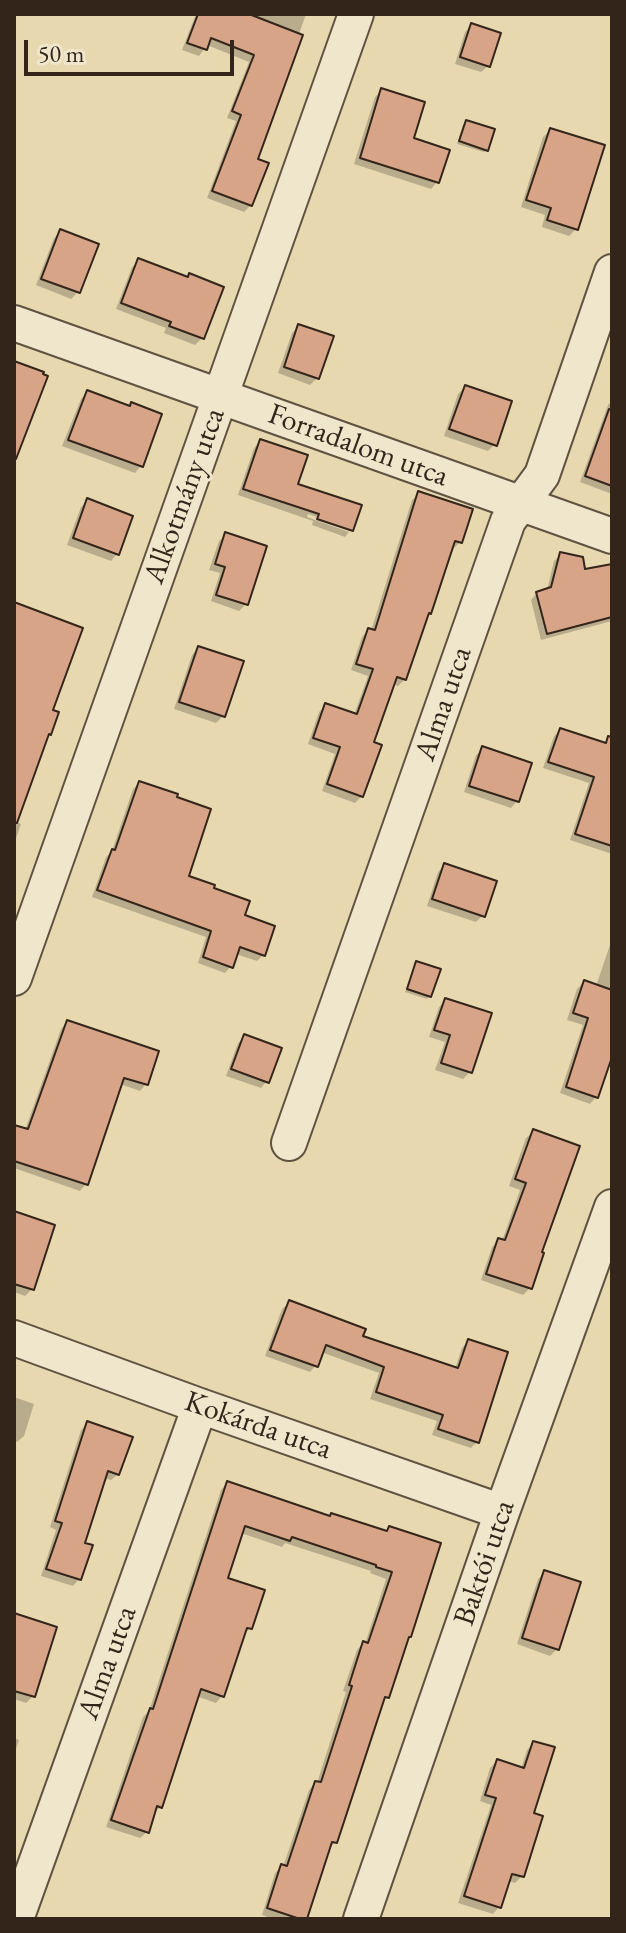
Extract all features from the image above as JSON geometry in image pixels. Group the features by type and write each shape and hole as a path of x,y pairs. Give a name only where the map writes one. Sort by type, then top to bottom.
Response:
{"street":[{"name":"Alkotmány utca","path":"14,978 356,14"},
{"name":"Alma utca","path":"289,1143 508,521 542,475 612,272"},
{"name":"Forradalom utca","path":"14,323 612,536"},
{"name":"Baktói utca","path":"361,1919 612,1207"},
{"name":"Kokárda utca","path":"14,1338 502,1512"},
{"name":"Alma utca","path":"16,1919 200,1406"}],"building":[{"path":"198,14 249,14 303,35 258,159 269,163 252,206 212,191 241,115 232,111 254,55 211,38 207,50 187,43"},
{"path":"471,23 501,33 490,67 460,57"},
{"path":"381,88 425,102 414,138 450,150 439,183 360,158"},
{"path":"466,120 495,129 488,151 459,141"},
{"path":"550,128 605,145 578,230 547,220 551,208 526,200"},
{"path":"60,229 99,244 80,293 41,279"},
{"path":"138,258 224,287 204,339 169,326 171,322 121,303"},
{"path":"298,324 334,336 319,379 284,367"},
{"path":"14,361 48,376 16,459 14,459"},
{"path":"465,385 512,401 497,446 449,429"},
{"path":"87,390 162,414 143,467 68,440"},
{"path":"609,409 612,410 612,486 585,476"},
{"path":"260,439 308,455 298,484 362,505 353,531 317,519 319,514 243,489"},
{"path":"418,491 473,509 462,543 455,541 406,680 397,677 374,742 382,745 363,797 327,784 340,747 313,738 325,703 357,714 373,669 356,664 368,628 375,630"},
{"path":"87,498 133,516 119,555 73,538"},
{"path":"225,532 267,546 248,605 216,595 225,567 215,564"},
{"path":"560,552 583,557 585,569 612,564 612,617 547,634 536,592 551,587"},
{"path":"14,602 83,628 53,710 59,712 17,823 14,822"},
{"path":"198,646 244,661 225,717 179,702"},
{"path":"560,728 606,743 608,736 612,737 612,846 575,834 594,777 548,762"},
{"path":"482,746 532,763 519,802 469,786"},
{"path":"139,781 211,809 189,876 250,901 245,915 275,926 265,956 240,947 233,968 203,957 211,931 97,890 112,849 115,850"},
{"path":"444,863 497,881 485,917 432,899"},
{"path":"416,961 441,969 431,997 407,989"},
{"path":"584,980 612,990 612,1057 598,1098 566,1087 588,1018 573,1013"},
{"path":"445,998 492,1013 472,1073 441,1063 450,1035 434,1030"},
{"path":"67,1020 159,1051 148,1085 124,1078 88,1185 14,1161 14,1125 28,1129"},
{"path":"244,1034 282,1048 269,1083 231,1069"},
{"path":"533,1129 580,1146 532,1289 486,1274 498,1238 505,1240 526,1183 515,1179"},
{"path":"14,1211 55,1225 34,1290 14,1284"},
{"path":"289,1300 366,1329 363,1336 458,1368 468,1339 508,1352 479,1443 438,1429 443,1415 376,1392 384,1367 326,1345 318,1367 270,1350"},
{"path":"87,1421 133,1437 119,1475 108,1471 85,1543 93,1545 81,1580 46,1569 62,1523 55,1521"},
{"path":"227,1481 330,1516 331,1513 387,1531 389,1526 441,1543 411,1637 389,1698 385,1697 337,1843 332,1842 307,1919 267,1908 281,1864 287,1866 315,1781 321,1782 363,1641 368,1643 392,1572 292,1537 290,1541 245,1526 228,1578 265,1590 252,1629 247,1628 224,1697 201,1689 162,1808 157,1806 149,1833 111,1820 150,1708 153,1709"},
{"path":"544,1570 581,1582 559,1650 522,1638"},
{"path":"14,1613 57,1627 35,1697 14,1691"},
{"path":"533,1741 555,1747 534,1813 543,1816 524,1877 512,1874 501,1908 464,1896 496,1798 485,1795 497,1759 524,1768"}]}
